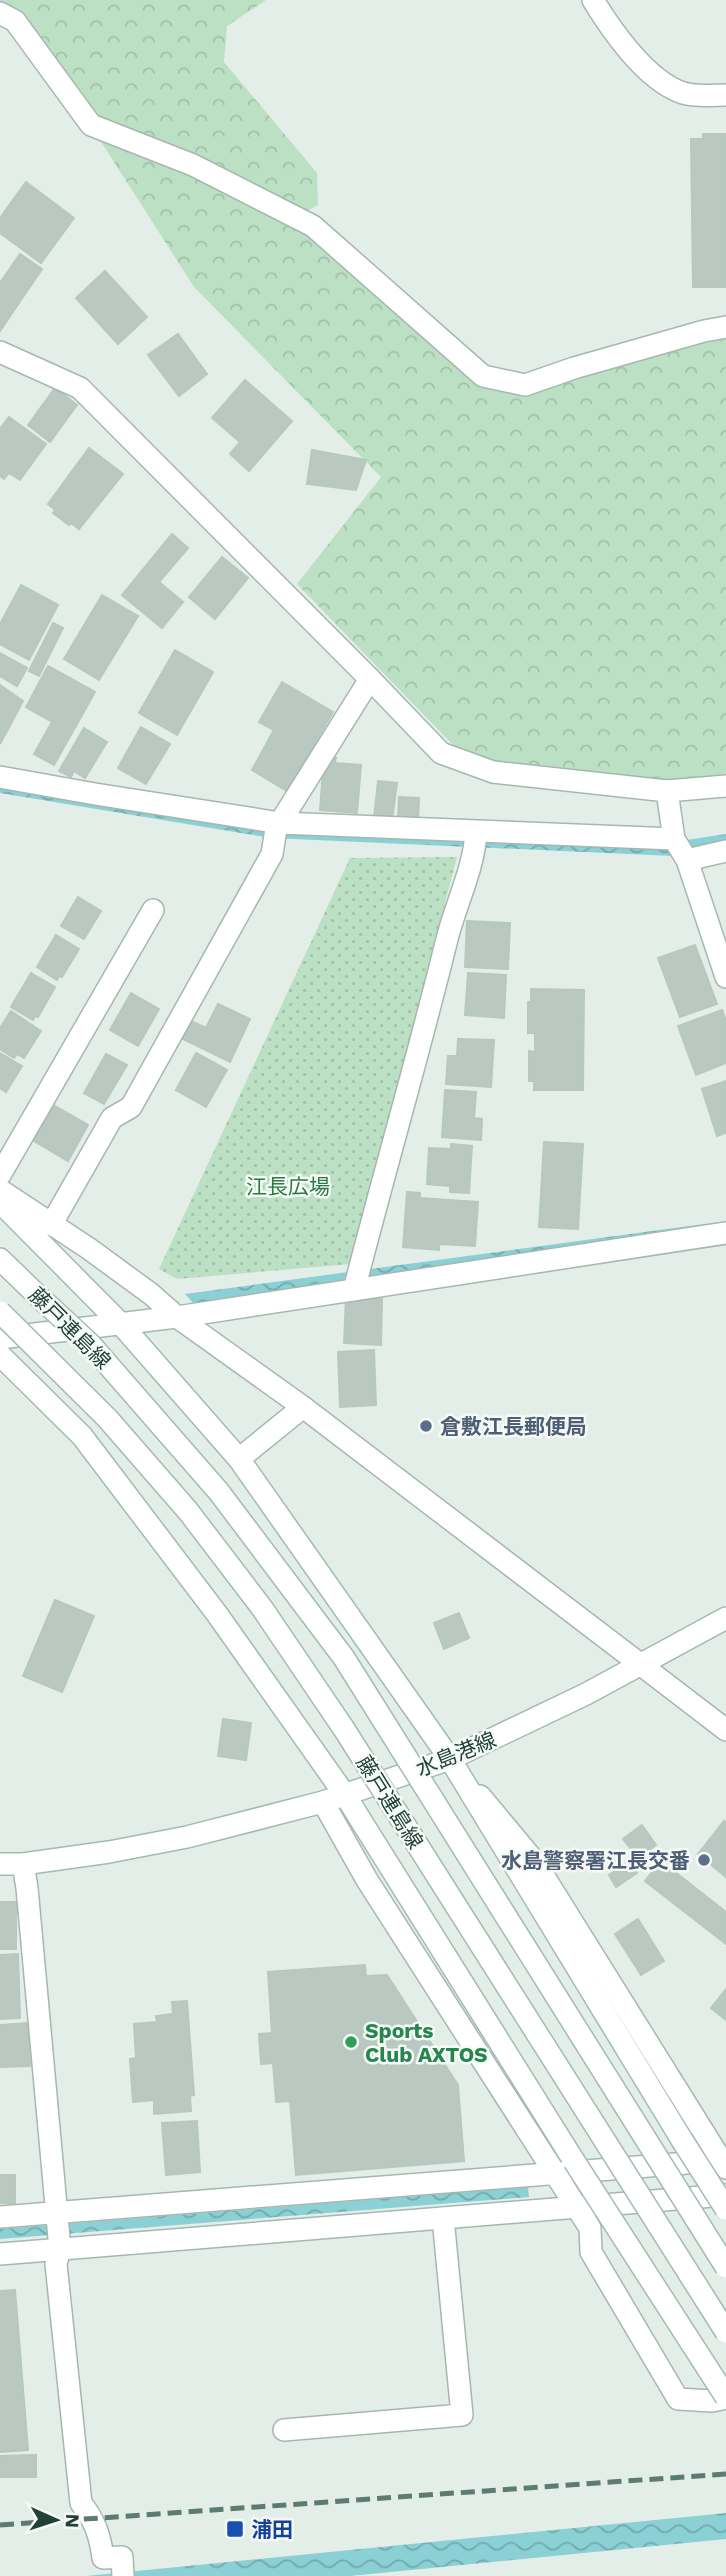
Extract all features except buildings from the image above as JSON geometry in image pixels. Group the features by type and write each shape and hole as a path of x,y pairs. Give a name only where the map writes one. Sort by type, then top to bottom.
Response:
{"street":[{"path":"593,0 621,41 660,81 684,94 726,95"},
{"path":"0,13 15,21 91,124 194,165 313,226 483,376 525,386 574,368 726,327"},
{"path":"0,352 80,388 441,753 493,772 667,791 726,786"},
{"path":"51,1225 113,1118 131,1107 272,854 277,831 370,679"},
{"path":"0,777 277,831 726,851"},
{"path":"667,791 680,849 726,977"},
{"path":"356,1283 476,839"},
{"path":"0,1175 153,910"},
{"path":"0,1189 88,1248 151,1294 177,1317 303,1407 726,1730"},
{"path":"0,1202 120,1323 239,1460 450,1759 726,2209"},
{"path":"0,1338 177,1317 356,1283 726,1233"},
{"name":"藤戸連島線","path":"0,1259 90,1344 219,1492 344,1658 726,2267"},
{"name":"藤戸連島線","path":"0,1312 107,1418 188,1511 262,1608 344,1729 726,2332"},
{"path":"0,1355 82,1436 217,1614 345,1795 726,2398 712,2402 678,2399 591,2252 590,2228 366,1877 323,1802"},
{"path":"239,1460 303,1407"},
{"name":"水島港線","path":"0,1864 23,1864 109,1852 213,1832 345,1795 450,1759 586,1694 726,1618"},
{"path":"0,2254 58,2231 242,2196 724,2163 535,1862 450,1759"},
{"path":"23,1864 58,2231 56,2264 81,2503 93,2519 100,2535 103,2558 122,2557 123,2572"},
{"path":"0,2217 58,2231 443,2218 726,2195"},
{"path":"284,2430 462,2415 443,2218"}],"green space":[{"path":"0,0 266,0 227,26 224,62 317,173 318,205 303,213 96,120 0,5"},
{"path":"98,137 191,172 314,236 437,350 481,384 528,395 705,338 726,326 726,778 656,784 496,763 453,745 297,584 381,477 194,287"},
{"name":"江長広場","path":"457,857 351,1264 177,1279 159,1269 350,858"}],"water":[{"path":"0,784 109,804 661,844 726,834 726,843 674,856 271,838 0,793"},
{"path":"726,1221 726,1227 195,1305 185,1294"},
{"path":"528,2187 529,2197 0,2239 0,2229"},
{"path":"726,2513 726,2539 350,2576 86,2576"}],"railway":[{"path":"0,2525 726,2474"}],"place":[{"name":"倉敷江長郵便局","path":"426,1426"},
{"name":"水島警察署江長交番","path":"704,1860"},
{"name":"Sports Club AXTOS","path":"351,2042"},
{"name":"浦田","path":"235,2529"}]}
